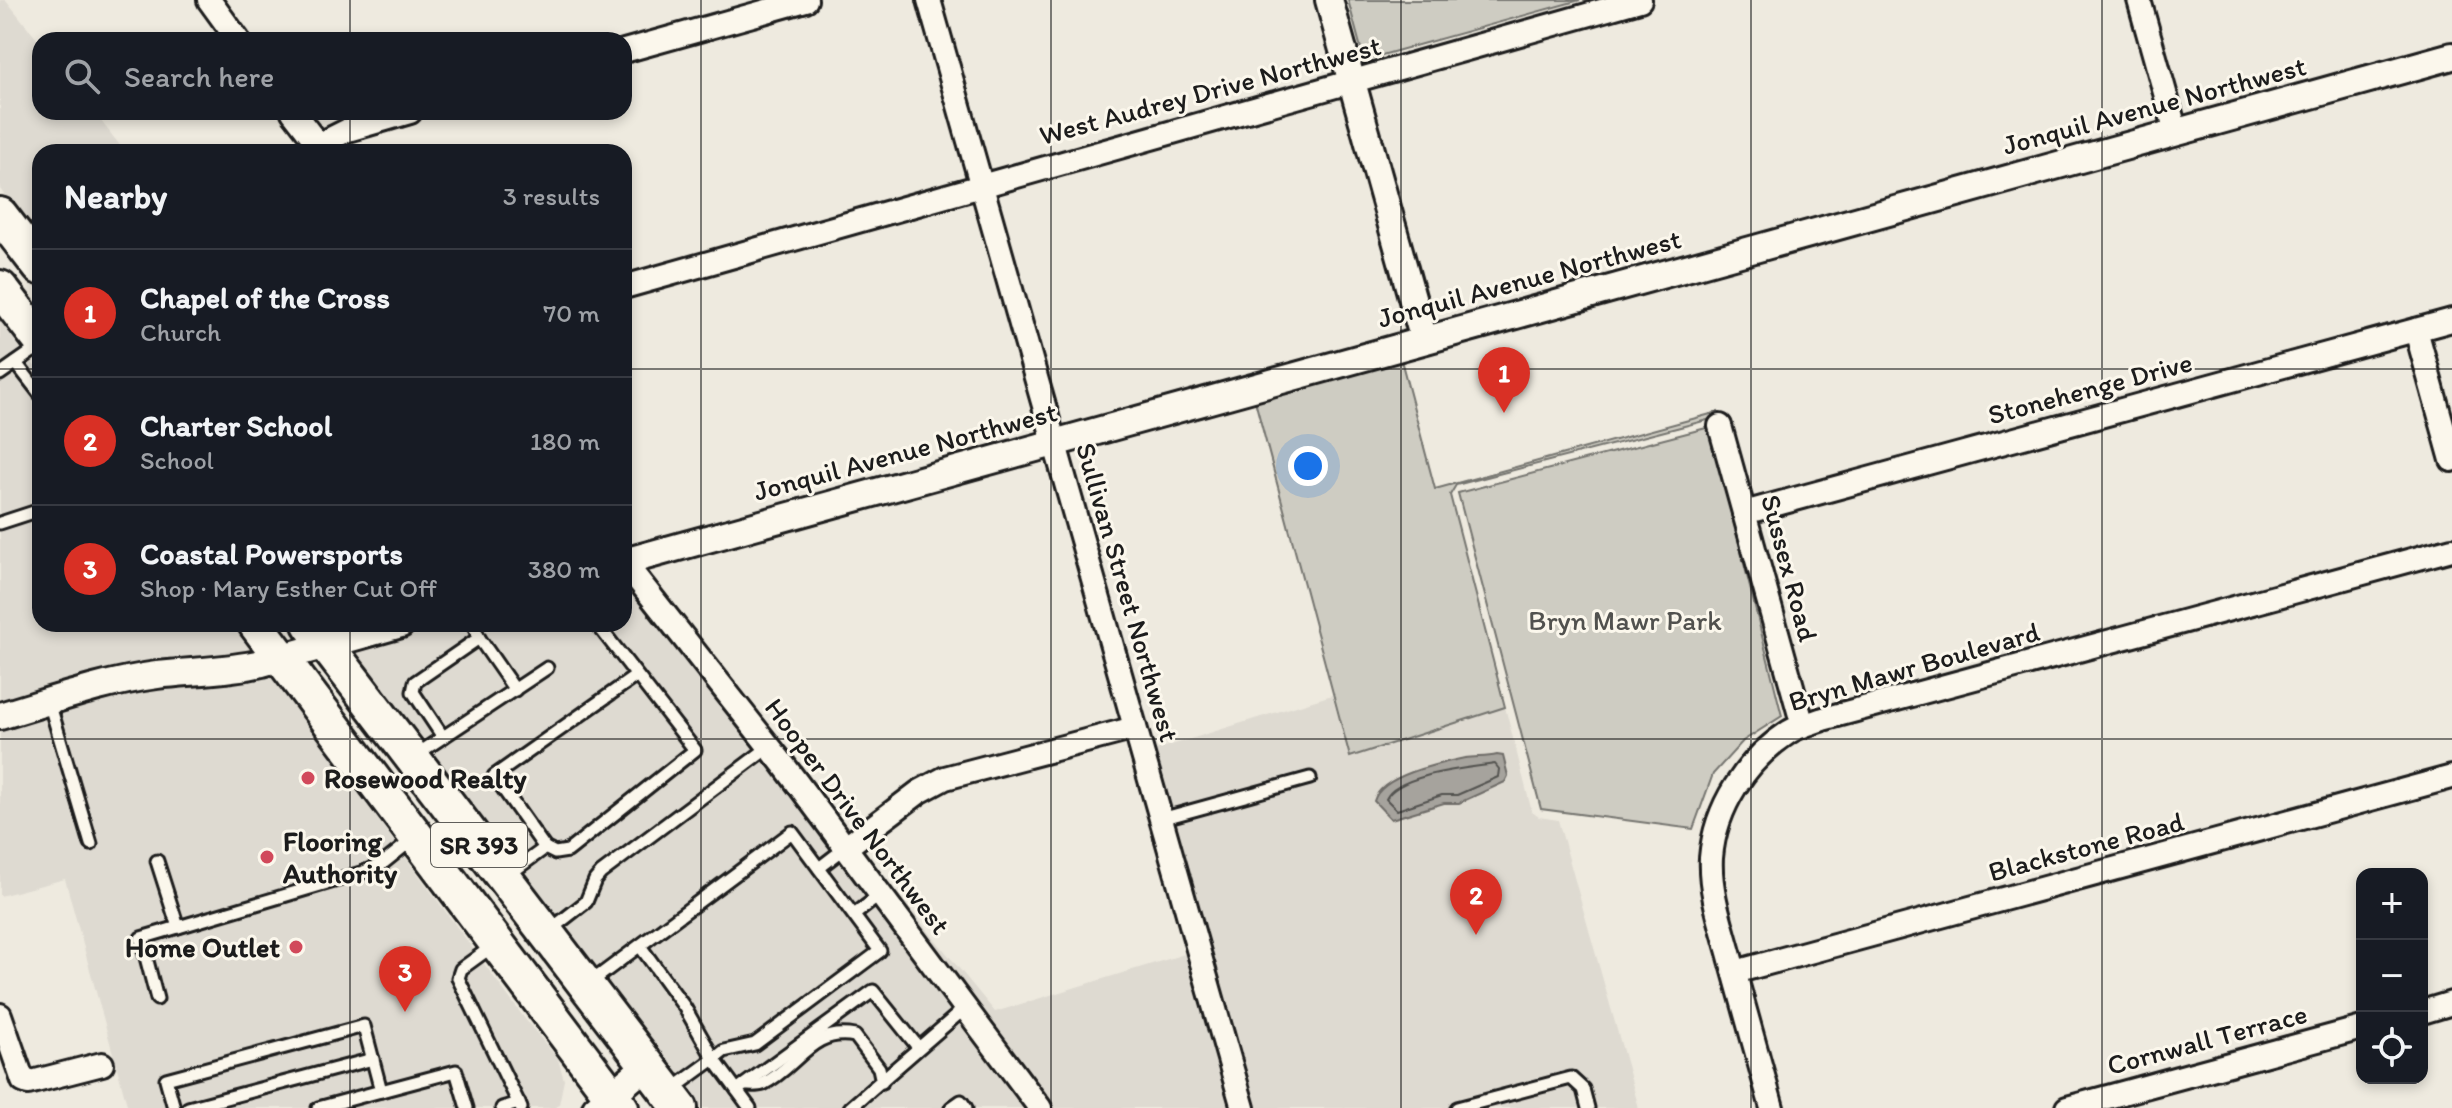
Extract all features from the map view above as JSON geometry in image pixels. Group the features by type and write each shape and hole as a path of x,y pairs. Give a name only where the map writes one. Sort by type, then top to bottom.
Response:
{"main road":[{"path":"0,216 32,257"},
{"path":"0,288 32,349"},
{"name":"SR 393","path":"262,632 496,943 610,1104"},
{"name":"SR 393","path":"318,635 674,1100"}],"street":[{"path":"209,0 232,32"},
{"path":"632,49 806,0"},
{"name":"Sullivan Street Northwest","path":"929,0 1243,1108"},
{"path":"1329,0 1424,340"},
{"name":"West Audrey Drive Northwest","path":"632,285 1640,0"},
{"path":"2139,0 2176,132"},
{"name":"Jonquil Avenue Northwest","path":"632,560 2452,56"},
{"path":"299,120 318,144"},
{"path":"327,144 348,130 382,120"},
{"name":"Stonehenge Drive","path":"1744,513 2452,320"},
{"path":"2416,330 2452,460"},
{"name":"Sussex Road","path":"1720,426 1803,726"},
{"name":"Bryn Mawr Boulevard","path":"1772,1108 1735,972 1712,875 1711,858 1719,821 1732,790 1761,754 1791,731 1803,726 2452,549"},
{"name":"Hooper Drive Northwest","path":"632,572 769,747 1040,1108"},
{"path":"0,716 123,681 241,668 283,658 318,635 341,632"},
{"path":"845,848 919,792 945,778 1135,728"},
{"name":"Blackstone Road","path":"1735,972 2452,777"},
{"path":"2428,1010 2452,1003"},
{"path":"0,1015 10,1080 28,1083 102,1064"},
{"name":"Cornwall Terrace","path":"2067,1108 2356,1030"},
{"path":"610,1104 647,1065"}],"lane":[{"path":"0,374 32,349"},
{"path":"0,523 32,513"},
{"path":"476,632 515,690"},
{"path":"603,632 695,750 568,851 555,853 545,848 494,776 636,676"},
{"path":"443,737 412,686 479,638"},
{"path":"412,758 547,668"},
{"path":"49,702 91,844"},
{"path":"546,933 586,902 601,873 769,747"},
{"path":"1161,819 1310,778"},
{"path":"586,985 792,832 880,951 755,1044 724,1051 674,1100"},
{"path":"157,999 141,938 361,873 382,864 416,836"},
{"path":"504,878 545,848"},
{"path":"819,868 845,848"},
{"path":"157,861 178,927"},
{"path":"854,915 880,895"},
{"path":"496,943 461,969 458,978 520,1106 502,1108"},
{"path":"640,946 685,1008 714,1059 740,1088 750,1108"},
{"path":"740,1088 873,991 918,1047"},
{"path":"850,1108 965,1008"},
{"path":"174,1108 166,1079 364,1026 381,1091"},
{"path":"740,1088 761,1085 825,1036 841,1033 855,1036 879,1068 882,1082"},
{"path":"188,1108 373,1059"},
{"path":"318,1108 336,1106 456,1071 467,1108"},
{"path":"1457,1108 1571,1078 1583,1089 1588,1108"},
{"path":"951,1108 961,1101 966,1108"}],"shaded area":[{"path":"0,0 6,0 32,33 32,120 100,120 119,144 32,144 32,231 0,189"},
{"path":"0,321 32,363 32,632 238,632 255,655 0,706"},
{"path":"632,589 774,769 1027,1108 698,1108 605,981 347,649 408,632 632,632"},
{"path":"268,671 525,1019 558,1059 564,1080 556,1108 128,1108 65,879 0,896 0,725 124,691"},
{"path":"1332,695 1350,757 1505,707 1532,812 1539,817 1558,820 1639,1108 1254,1108 1152,751"},
{"path":"860,848 995,1012 1188,953 1232,1108 1053,1108"}],"green space":[{"path":"1348,0 1580,0 1364,60"},
{"path":"1400,356 1435,489 1718,412 1719,417 1456,485 1450,495 1505,707 1350,757 1254,397"},
{"name":"Bryn Mawr Park","path":"1710,427 1782,716 1743,741 1713,774 1693,829 1541,809 1458,493"}],"water":[{"path":"1503,756 1508,776 1505,782 1459,803 1444,803 1391,819 1374,801 1388,784 1413,772 1465,758"}],"place":[{"name":"Chapel of the Cross","path":"1504,413"},
{"name":"Rosewood Realty","path":"308,778"},
{"name":"Flooring Authority","path":"267,857"},
{"name":"Charter School","path":"1476,935"},
{"name":"Home Outlet","path":"296,947"},
{"name":"Coastal Powersports","path":"405,1012"}]}
